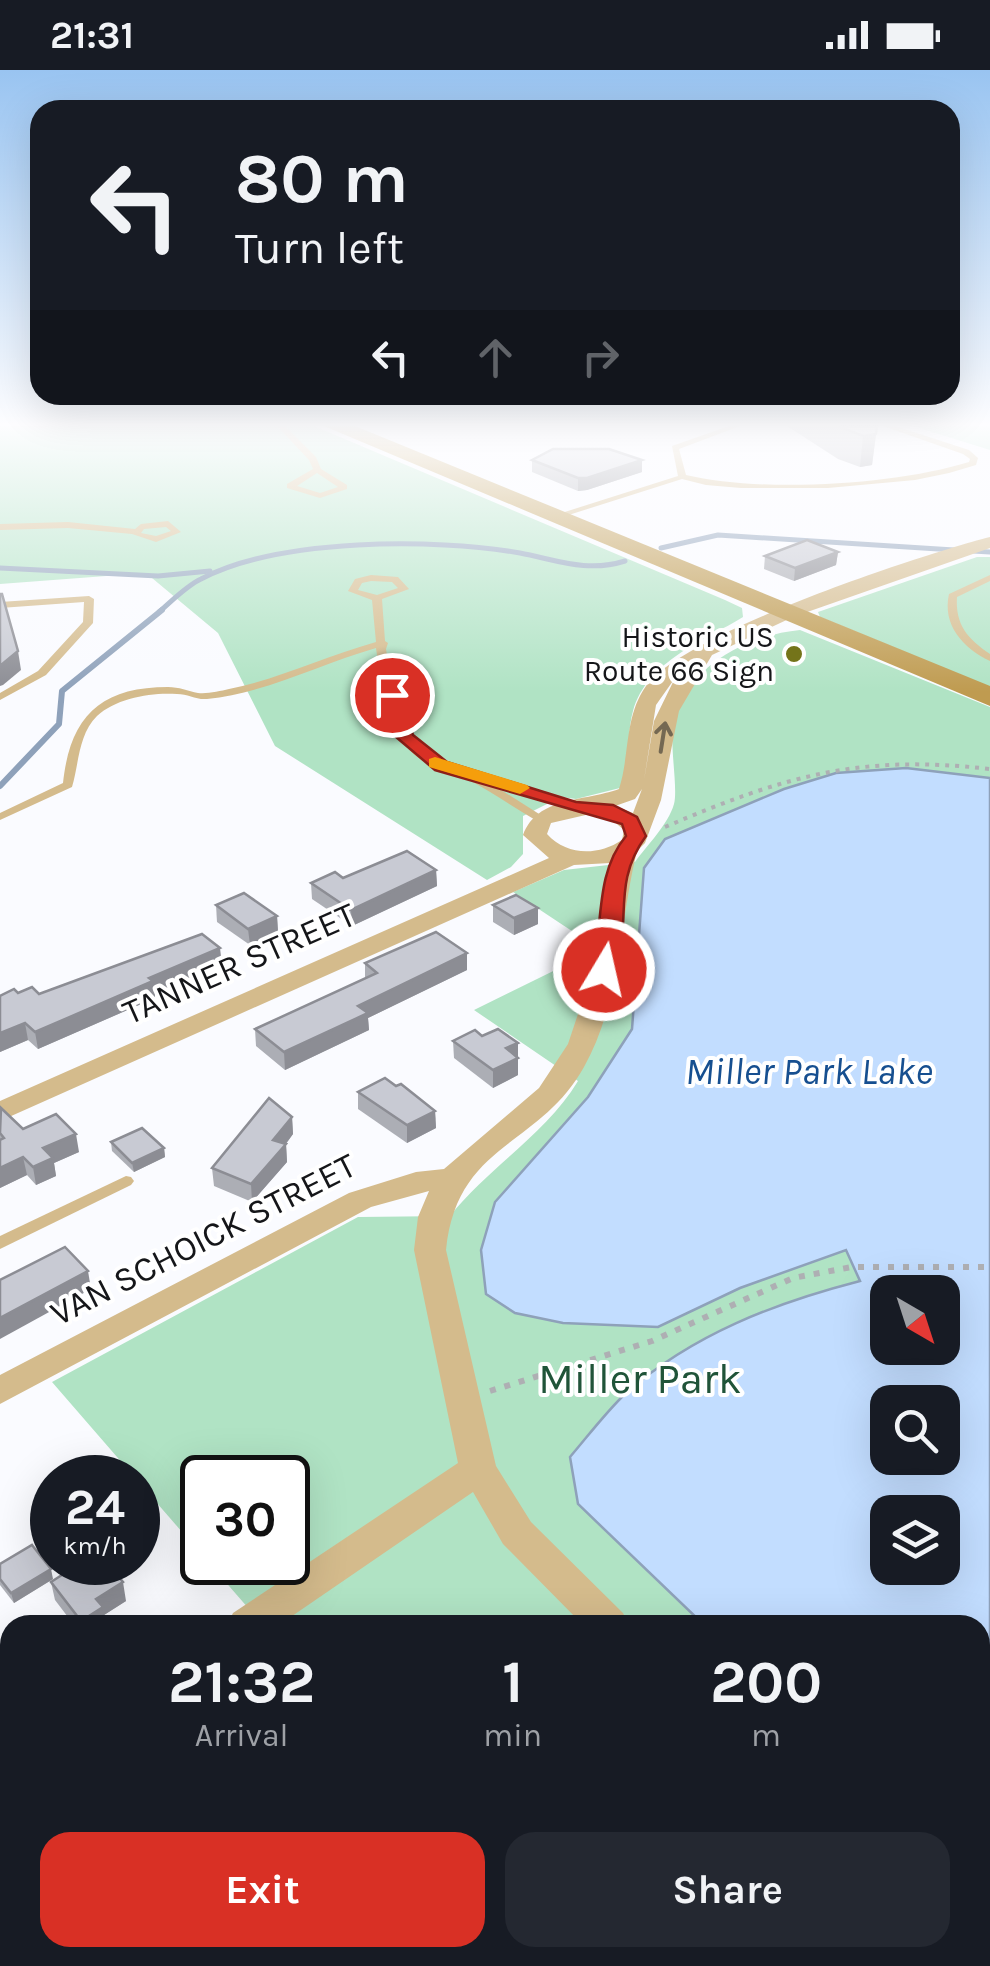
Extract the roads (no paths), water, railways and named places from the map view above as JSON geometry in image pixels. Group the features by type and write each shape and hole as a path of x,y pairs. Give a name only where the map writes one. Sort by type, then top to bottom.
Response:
{"main road":[{"path":"547,514 990,697"}],"street":[{"path":"610,898 576,858 541,832 582,807 627,794 632,787 640,717 651,691 675,664 786,614 974,548"},
{"path":"599,1615 517,1533 478,1469 430,1250 430,1224 450,1179 547,1095 574,1061 596,1009 612,931 610,898 654,799 666,719 680,684 706,652"},
{"path":"582,807 619,814 638,837"},
{"name":"TANNER STREET","path":"508,883 541,832"},
{"name":"TANNER STREET","path":"0,1112 508,883 576,858 605,857 638,837"},
{"name":"VAN SCHOICK STREET","path":"0,1390 360,1200 416,1182 450,1179"},
{"path":"262,1615 478,1469"}],"lane":[{"path":"553,517 561,514"},
{"path":"0,526 68,525 135,532"},
{"path":"380,577 404,585 400,592 377,598 356,594 352,587 358,581 380,577"},
{"path":"990,578 952,596 949,614 956,630 990,658"},
{"path":"377,598 404,737 424,756 471,776 508,783 582,807"},
{"path":"0,605 89,600 88,623 42,673 0,697"},
{"path":"0,817 68,785 70,765 94,712 121,700 162,690 200,697 228,691 383,644"},
{"path":"471,776 541,832"},
{"path":"0,1243 126,1182"}],"water":[{"name":"Miller Park Lake","path":"906,768 990,778 990,1615 694,1615 578,1504 570,1457 626,1393 679,1354 736,1323 797,1299 860,1281 846,1250 740,1288 658,1327 563,1323 515,1313 486,1294 481,1250 495,1202 588,1097 632,1029 644,868 665,839 784,789 836,773"}],"waterway":[{"path":"661,548 718,535 954,550"},
{"path":"159,612 195,582 234,565 314,549 445,545 520,553 585,566 625,561"},
{"path":"973,551 990,552"},
{"path":"0,568 158,576 210,571"},
{"path":"0,786 59,724 62,691 162,610"}],"place":[{"name":"Historic US Route 66 Sign","path":"794,654"}],"park label":[{"name":"Miller Park","path":"640,1378"}]}
